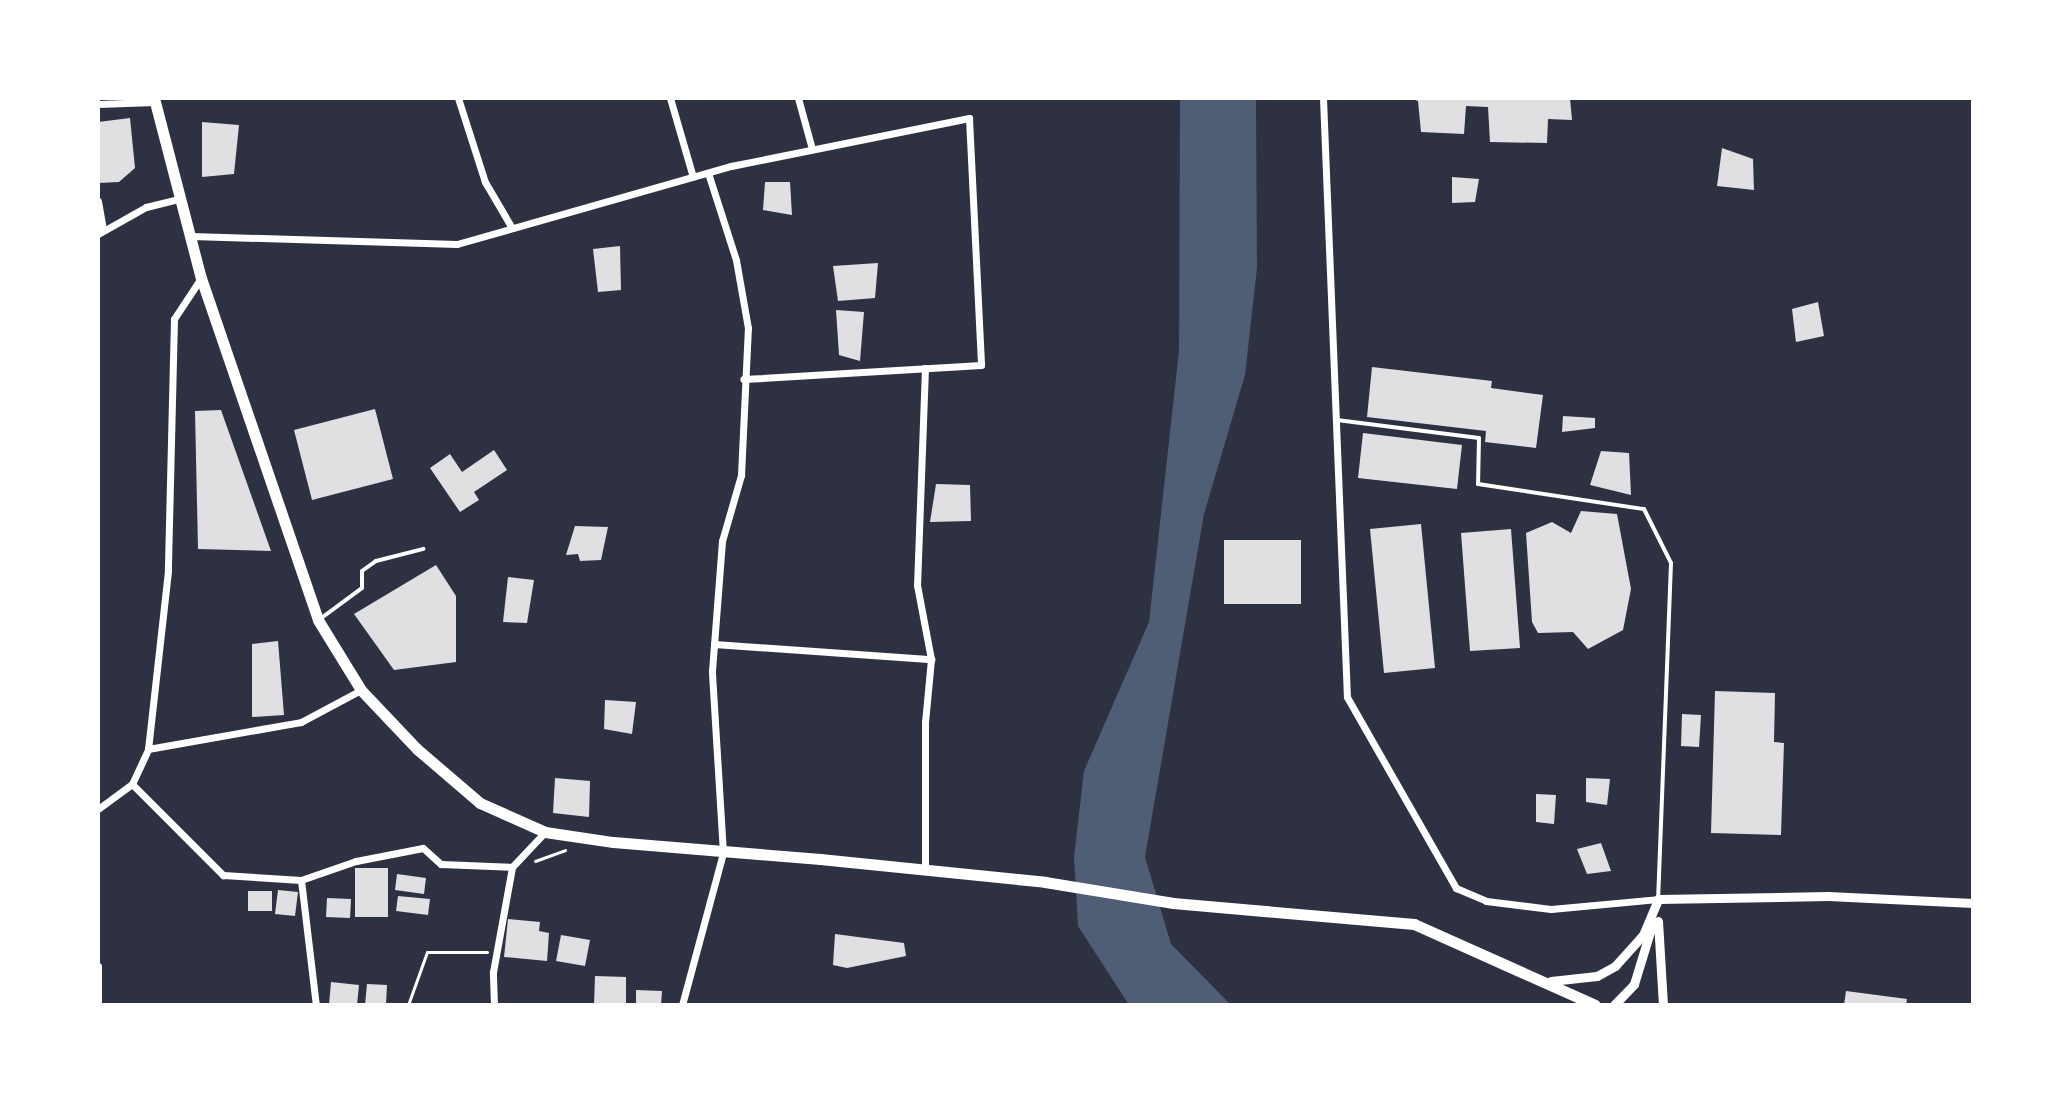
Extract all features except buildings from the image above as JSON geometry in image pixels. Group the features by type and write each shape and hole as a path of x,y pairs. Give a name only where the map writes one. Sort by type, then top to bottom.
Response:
{"main road":[{"path":"154,100 201,278 318,620 361,690 417,749 480,803 545,832 723,853 1045,882 1173,903 1414,924 1551,981 1595,1005"}],"street":[{"path":"458,98 485,182 512,228"},
{"path":"670,98 693,177"},
{"path":"798,98 812,149"},
{"path":"1323,98 1347,697 1456,888 1486,901 1551,909 1658,899 1828,896 1973,903"},
{"path":"98,104 154,100"},
{"path":"191,236 457,244 708,173 969,118 981,365 743,379"},
{"path":"682,1005 723,853 714,644 722,541 741,475 743,379 748,328 736,260 708,173"},
{"path":"98,201 100,231 146,207 181,198"},
{"path":"98,809 132,784 148,749 168,571 174,319 201,278"},
{"path":"925,368 917,585 931,659 925,722 925,870"},
{"path":"714,644 931,659"},
{"path":"148,749 301,722 361,690"},
{"path":"132,784 223,875 301,880 356,861 423,848 441,864 512,867"},
{"path":"494,1005 493,972 512,867 545,832"},
{"path":"301,880 316,1005"},
{"path":"1551,981 1597,976 1615,966 1643,935 1658,899"},
{"path":"1614,1005 1634,984 1658,899"},
{"path":"1658,899 1657,953 1663,1005"},
{"path":"98,966 98,1002"}],"lane":[{"path":"1336,420 1479,438 1478,484 1644,509 1671,563 1658,899"},
{"path":"318,620 362,588 362,571 376,561 423,549"}],"water":[{"path":"1180,98 1256,98 1257,268 1245,375 1204,514 1145,857 1171,944 1231,1005 1129,1005 1078,926 1074,857 1084,771 1149,622 1179,351"}]}
